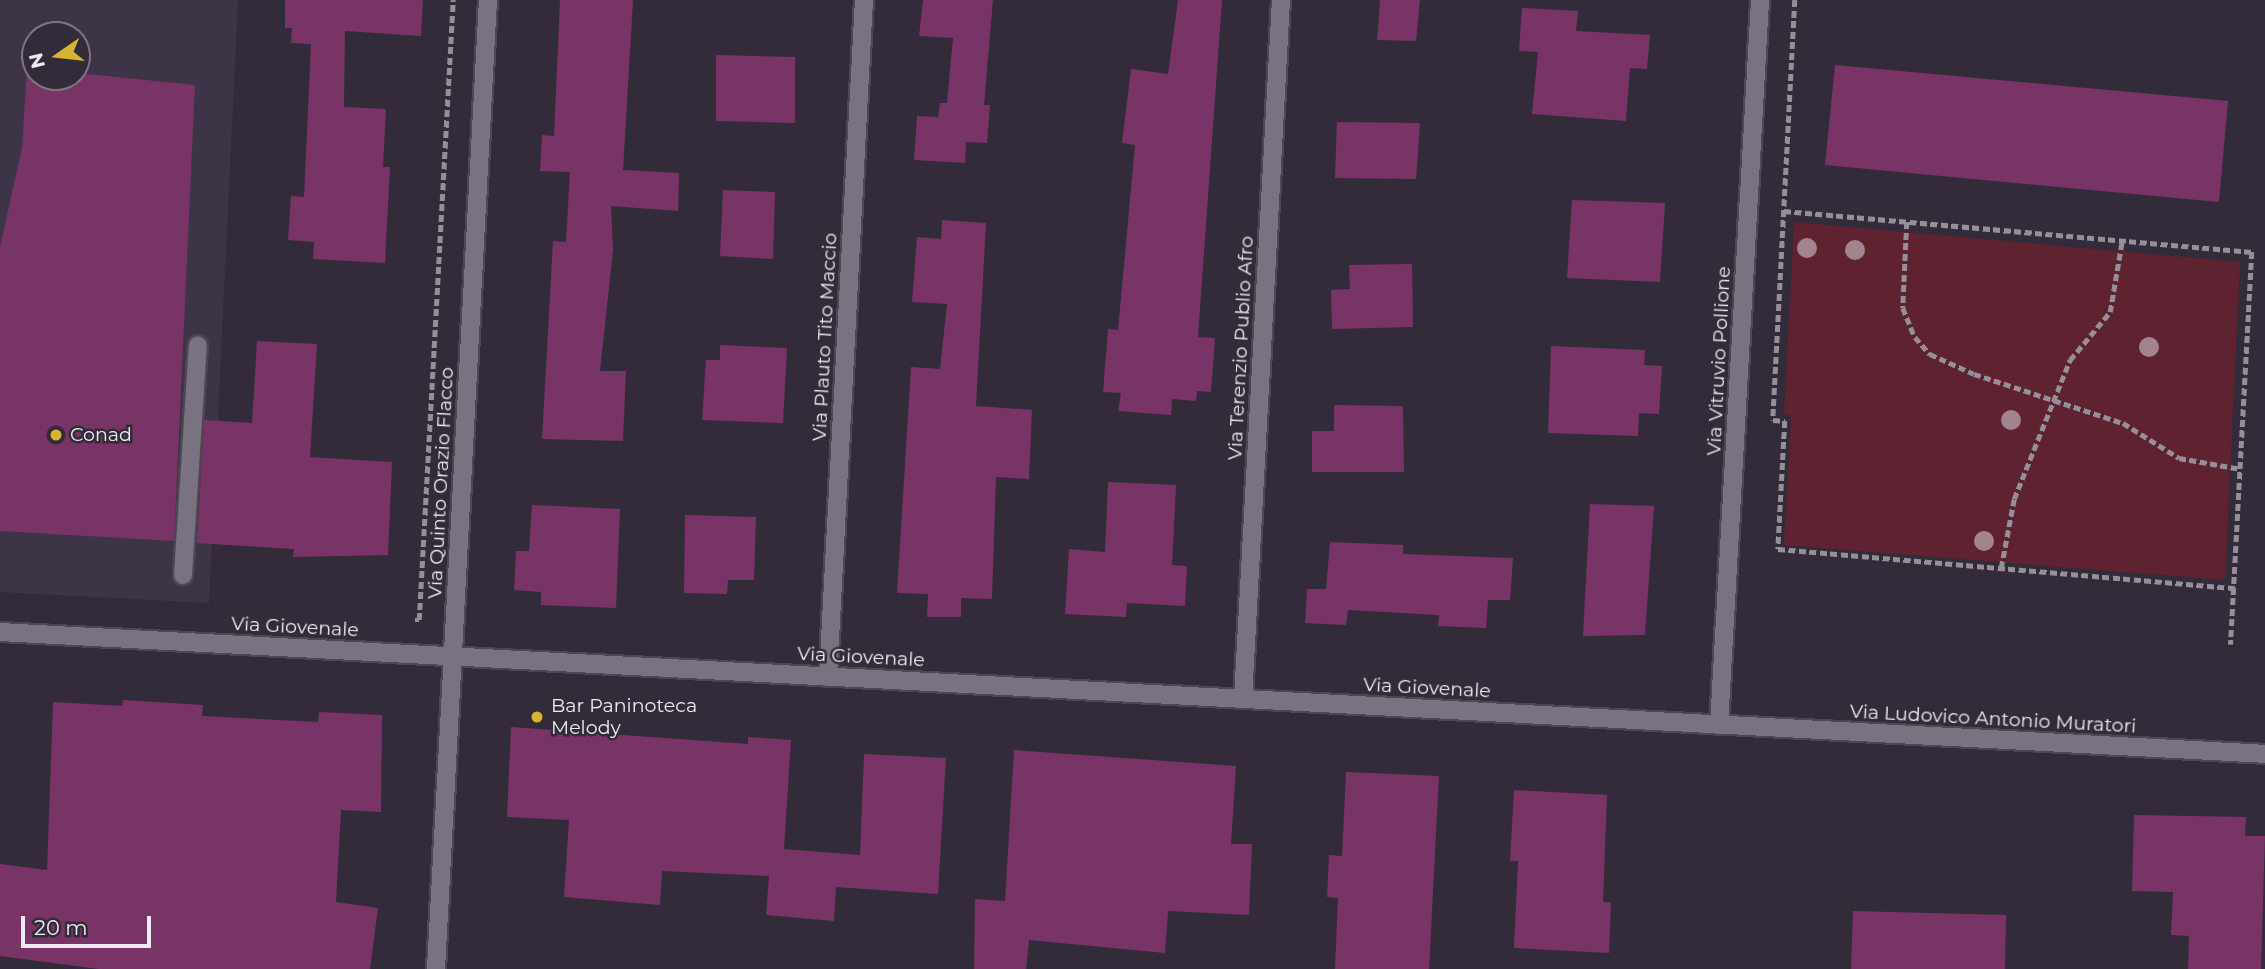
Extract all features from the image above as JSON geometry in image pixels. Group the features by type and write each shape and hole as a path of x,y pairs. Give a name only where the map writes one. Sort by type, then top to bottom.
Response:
{"street":[{"name":"Via Quinto Orazio Flacco","path":"436,969 488,0"},
{"name":"Via Plauto Tito Maccio","path":"828,677 864,0"},
{"name":"Via Terenzio Publio Afro","path":"1243,699 1281,0"},
{"name":"Via Vitruvio Pollione","path":"1719,725 1760,0"},
{"path":"183,575 198,345"},
{"name":"Via Giovenale","path":"0,632 1719,725"},
{"name":"Via Ludovico Antonio Muratori","path":"1719,725 2265,754"}],"path":[{"path":"406,619 419,620 453,0"},
{"path":"1795,0 1773,420 1785,421 1778,549 2235,588"},
{"path":"1784,211 2252,252 2231,644"},
{"path":"1907,222 1903,308 1922,345 1954,367 2136,429 2192,463 2241,469"},
{"path":"2001,568 2014,499 2056,402 2070,360 2110,312 2122,241"}],"shaded area":[{"path":"0,0 238,0 209,603 0,592"},
{"path":"1794,222 2240,262 2225,580 1784,545 1791,416 1784,414"}],"building":[{"path":"285,0 423,0 421,36 345,31 344,107 386,109 383,167 390,167 385,263 313,259 314,242 288,240 291,196 304,197 311,44 291,43 292,28 285,28"},
{"path":"560,0 633,0 623,170 679,173 678,211 611,206 613,250 600,371 626,371 623,441 542,439 553,241 566,242 570,172 540,171 542,135 554,136"},
{"path":"923,0 993,0 984,105 990,105 987,143 966,142 965,163 914,160 917,116 938,117 940,103 947,103 953,38 919,36"},
{"path":"1178,0 1222,0 1198,337 1215,338 1211,392 1197,391 1196,401 1172,399 1171,415 1118,411 1121,393 1103,392 1108,329 1118,330 1135,145 1122,143 1131,69 1168,74"},
{"path":"1380,0 1420,0 1416,41 1377,40"},
{"path":"1522,8 1578,11 1576,31 1650,35 1647,69 1630,68 1626,121 1532,114 1538,52 1519,51"},
{"path":"716,55 795,57 795,123 716,121"},
{"path":"1835,65 2228,101 2219,202 1825,165"},
{"path":"91,74 195,85 174,541 0,531 0,247 22,148 26,91 91,91"},
{"path":"1337,122 1420,123 1416,179 1335,178"},
{"path":"723,190 775,192 773,259 720,256"},
{"path":"1572,200 1665,203 1660,282 1567,278"},
{"path":"942,220 986,223 976,406 1032,410 1029,479 996,477 992,599 961,598 961,617 927,617 928,594 897,593 911,367 940,369 947,304 912,302 917,237 941,239"},
{"path":"1412,264 1413,327 1332,329 1331,290 1350,289 1349,265"},
{"path":"257,341 317,344 310,457 392,462 388,555 293,557 294,549 197,543 204,420 252,423"},
{"path":"720,345 787,348 783,423 702,420 706,360 720,360"},
{"path":"1551,346 1645,350 1644,365 1662,366 1659,414 1639,413 1638,436 1548,433"},
{"path":"1334,405 1403,406 1404,472 1312,472 1312,431 1334,431"},
{"path":"1108,482 1176,485 1172,565 1187,566 1185,606 1127,603 1126,617 1065,614 1069,549 1105,552"},
{"path":"1590,504 1654,506 1645,635 1583,636"},
{"path":"532,505 620,509 616,608 541,605 541,592 514,590 516,551 529,551"},
{"path":"685,515 756,517 754,580 728,580 727,594 684,593"},
{"path":"1330,542 1403,545 1403,554 1513,558 1510,600 1488,600 1486,628 1438,626 1439,615 1348,610 1346,625 1305,623 1307,589 1326,589"},
{"path":"123,700 203,705 202,716 318,722 319,712 382,715 381,812 341,810 336,902 378,908 370,969 99,969 0,956 0,864 47,870 53,702 122,706"},
{"path":"511,727 748,744 748,737 791,740 784,849 860,855 864,754 946,758 938,894 836,887 834,921 766,915 769,876 662,871 660,905 564,897 569,820 507,817"},
{"path":"1014,750 1236,766 1231,844 1252,844 1249,915 1168,911 1165,953 1029,940 1026,969 974,969 975,899 1005,901"},
{"path":"1346,772 1439,776 1429,969 1335,969 1338,898 1327,897 1329,855 1342,856"},
{"path":"1514,790 1607,795 1603,902 1611,902 1609,953 1514,948 1518,861 1510,861"},
{"path":"2134,815 2246,817 2245,836 2265,836 2261,969 2188,969 2189,936 2171,935 2173,892 2132,891"},
{"path":"1853,911 2006,915 2005,969 1851,969"}],"place":[{"name":"Conad","path":"56,435"},
{"name":"Bar Paninoteca Melody","path":"537,717"}]}
